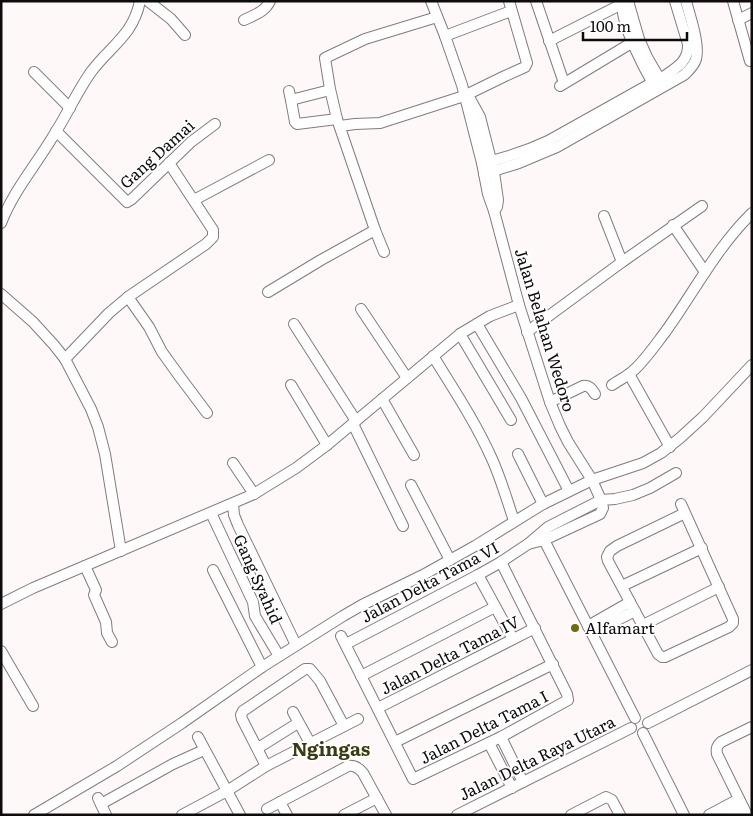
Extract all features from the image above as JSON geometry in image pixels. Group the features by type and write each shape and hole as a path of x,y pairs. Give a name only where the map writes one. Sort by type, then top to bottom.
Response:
{"street":[{"path":"1,223 14,197 56,132 90,73 132,25 140,1"},
{"path":"148,1 170,19 185,35"},
{"path":"244,20 267,8 270,1"},
{"name":"Jalan Belahan Wedoro","path":"431,1 471,108 489,173 488,194 527,332 550,402 568,442 592,480 601,500"},
{"path":"489,173 538,156 557,147 658,84 680,65 688,53 688,44 675,1"},
{"path":"486,162 533,148 658,84 684,75 696,59 697,49 686,1"},
{"path":"733,1 750,55"},
{"path":"537,2 562,85 635,40"},
{"path":"549,41 626,2 635,40 647,57 658,84"},
{"path":"330,90 290,95 296,124 380,123 466,96 526,66 527,63 510,6 445,36"},
{"path":"738,20 752,13"},
{"path":"384,252 338,122 325,58 365,39 437,17"},
{"path":"34,72 70,108"},
{"name":"Gang Damai","path":"56,132 127,202 191,142 215,124"},
{"path":"194,200 269,160"},
{"path":"65,359 109,313 128,297 212,239 213,230 169,163"},
{"path":"527,332 673,225 702,206"},
{"path":"612,385 629,374 660,339 731,236 752,213"},
{"path":"604,216 622,262"},
{"path":"673,225 705,272"},
{"path":"268,292 375,230"},
{"path":"1,294 45,334 65,359 87,401 98,427 105,454 121,551"},
{"path":"128,297 149,327 171,366 208,414"},
{"path":"1,604 33,588 254,494 296,468 327,445 460,334 500,311 519,305"},
{"path":"361,309 407,378"},
{"path":"294,324 354,422 403,526"},
{"path":"476,324 521,398 569,491"},
{"path":"460,334 511,420"},
{"path":"433,356 459,398 487,450 514,520"},
{"path":"34,815 118,766 279,656 362,605 450,560 543,504 592,480 652,459 670,447 703,417 752,365"},
{"path":"629,374 670,447"},
{"path":"291,385 327,445"},
{"path":"550,402 583,386 591,388 595,394"},
{"path":"382,399 414,455"},
{"path":"518,454 543,504"},
{"path":"233,462 254,494"},
{"path":"601,500 633,495 650,488 676,473"},
{"path":"411,485 450,560"},
{"name":"Jalan Delta Tama VI","path":"361,676 343,640 478,575 542,537 601,513 603,508 601,500"},
{"path":"233,504 234,515 238,525 296,646"},
{"path":"683,508 702,548 733,619 733,623 729,627 662,657 658,654 607,558 608,553 683,508"},
{"name":"Gang Syahid","path":"211,513 253,602 255,616 279,656"},
{"path":"542,537 635,718"},
{"path":"622,586 702,548"},
{"path":"496,607 361,676 395,742 553,664 501,562"},
{"path":"85,566 96,590 94,595 106,622 107,632 112,642"},
{"path":"213,570 262,668"},
{"path":"478,575 513,639"},
{"path":"643,625 719,587"},
{"path":"590,630 633,606"},
{"name":"Jalan Delta Tama IV","path":"378,708 536,628"},
{"path":"1,651 33,706"},
{"name":"Jalan Delta Tama I","path":"395,742 413,779 489,743 568,700 553,664"},
{"path":"266,766 242,719 242,712 307,668 320,681 344,726"},
{"path":"648,723 752,670"},
{"path":"293,712 310,743"},
{"path":"641,717 648,723 648,729 643,734 634,733 631,728 631,722 635,718 641,717"},
{"path":"182,815 227,791 266,766 358,719"},
{"path":"258,748 298,723"},
{"path":"743,807 716,749 721,742 752,727"},
{"name":"Jalan Delta Raya Utara","path":"457,815 631,728"},
{"path":"643,734 684,815"},
{"path":"501,737 523,782"},
{"path":"106,815 100,801 173,764 201,743 240,815"},
{"path":"489,743 512,788"},
{"path":"267,809 351,766 357,767 363,773 386,815"},
{"path":"570,815 606,797 612,800 620,815"},
{"path":"344,815 377,798"},
{"path":"280,802 287,815"},
{"path":"709,815 743,807"},
{"path":"728,815 743,807"}],"place":[{"name":"Alfamart","path":"575,628"}],"district":[{"name":"Ngingas","path":"331,749"}]}
